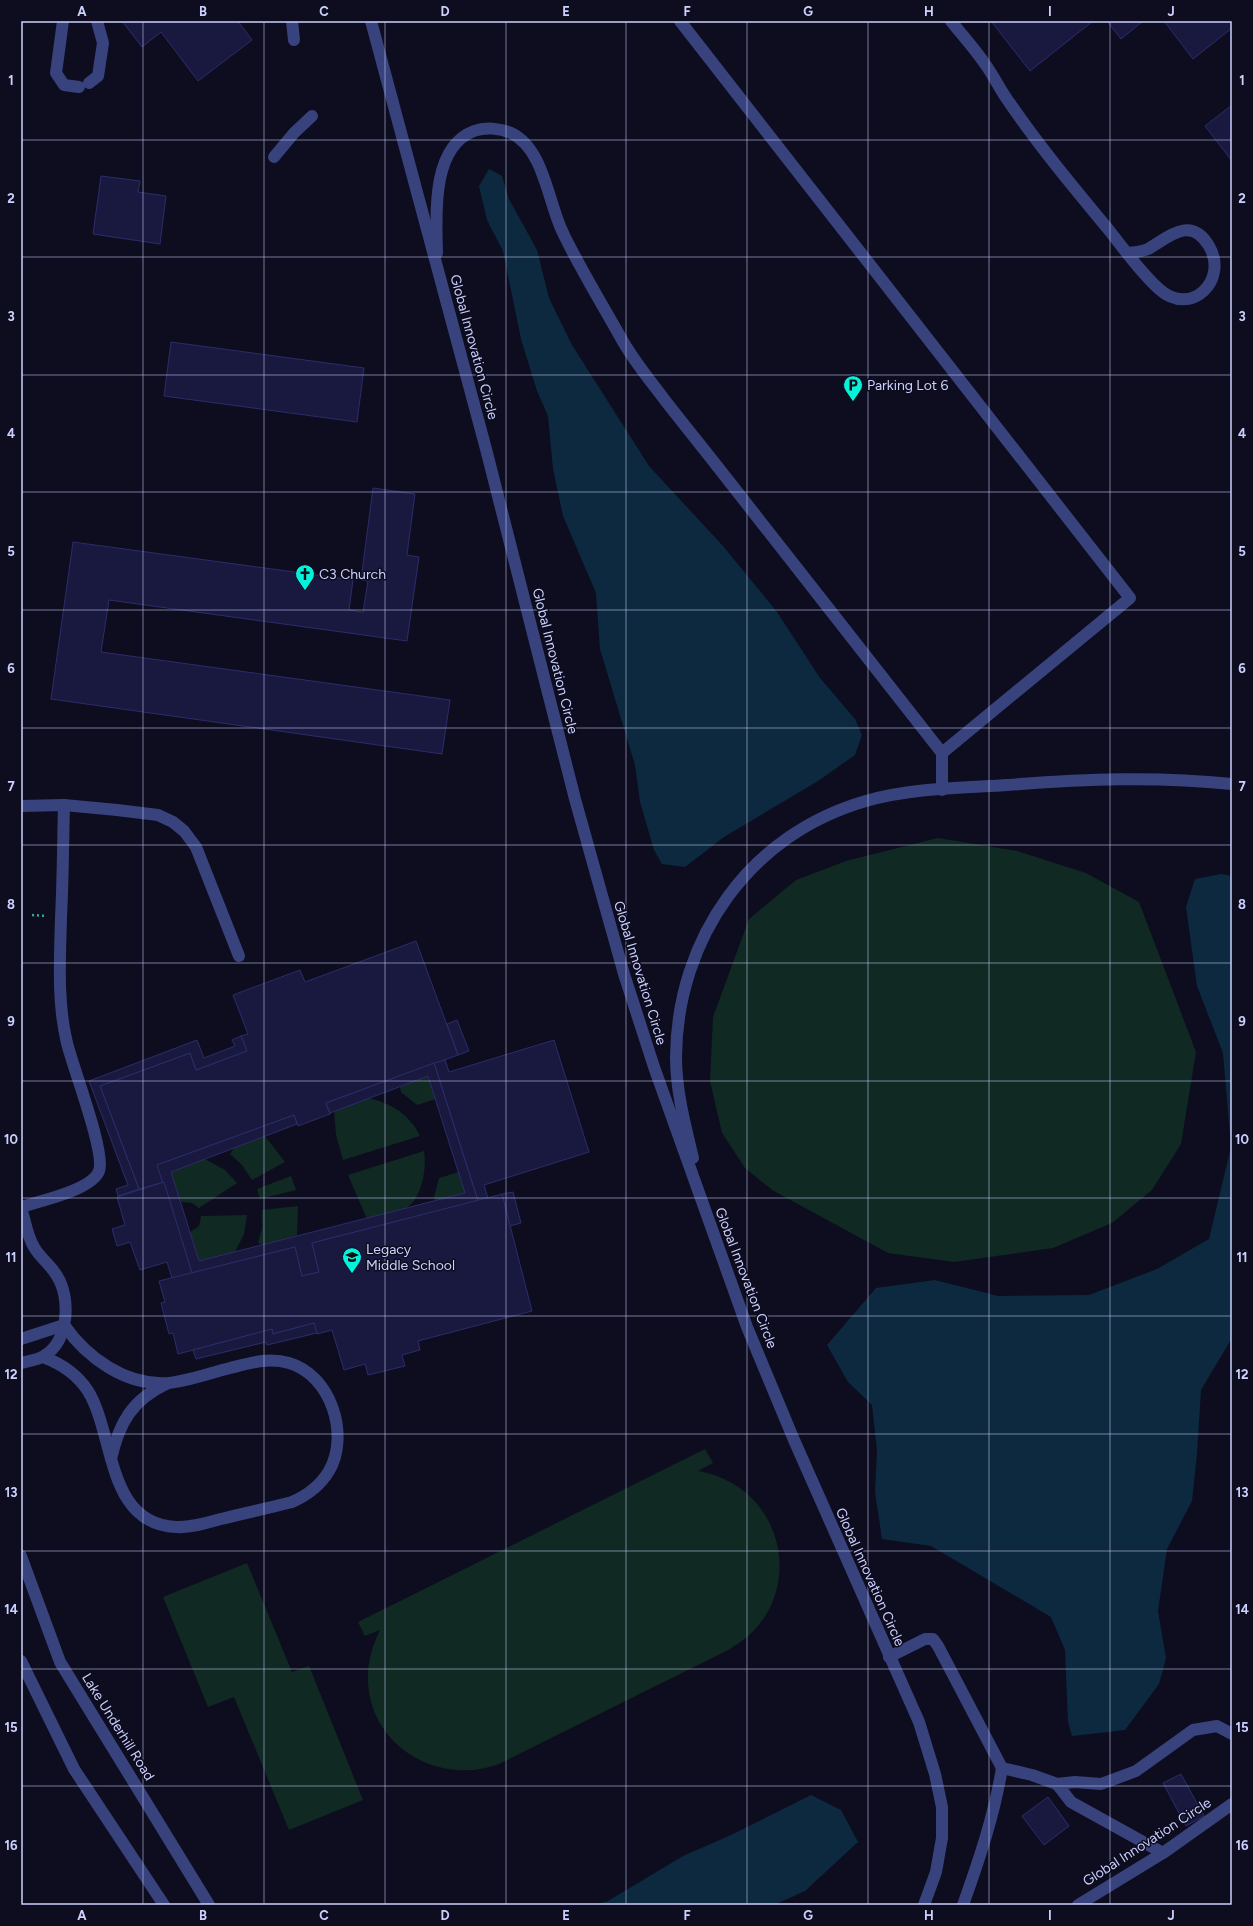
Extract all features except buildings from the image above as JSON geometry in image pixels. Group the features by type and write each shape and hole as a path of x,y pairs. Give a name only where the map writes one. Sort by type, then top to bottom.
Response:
{"street":[{"path":"63,21 56,72 64,85 84,85 98,76 102,43 97,21"},
{"path":"292,21 294,40"},
{"name":"Global Innovation Circle","path":"371,21 486,449 599,890 647,1045 704,1210 770,1384 889,1657 919,1722 939,1791 942,1823 940,1853 932,1884 924,1905"},
{"path":"379,21 380,55"},
{"path":"680,21 1130,598 942,753"},
{"path":"951,21 985,64 1009,102 1036,139 1127,252 1157,288 1167,296 1192,299 1204,292 1215,271 1215,256 1212,250 1206,240 1192,231 1176,231 1146,250 1127,252"},
{"path":"274,157 294,133 312,116"},
{"path":"438,274 437,207 439,187 447,155 460,139 475,130 490,129 509,132 523,142 533,155 542,174 562,233 630,355 942,753 942,790"},
{"path":"704,1210 679,1096 676,1058 678,1020 683,994 689,970 707,929 727,898 751,869 776,846 801,829 835,812 868,800 899,794 1122,778 1159,778 1232,784"},
{"path":"21,1363 43,1357 55,1345 64,1325 65,1299 61,1283 53,1270 33,1246 21,1207 84,1186 96,1176 100,1167 99,1151 71,1060 61,1011 60,964 64,805"},
{"path":"21,806 64,805 158,815 167,818 179,826 196,847 239,956"},
{"path":"21,1339 64,1325"},
{"path":"64,1325 79,1342 110,1369 136,1380 169,1383"},
{"path":"43,1357 64,1366 80,1380 88,1390 95,1406 111,1460 120,1487 132,1506 148,1518 165,1526 177,1527 206,1523 292,1502 303,1497 318,1486 329,1471 337,1445 337,1428 334,1411 317,1381 298,1366 281,1361 263,1361 169,1383 148,1394 131,1410 119,1430 111,1460"},
{"name":"Lake Underhill Road","path":"21,1556 60,1662 209,1905"},
{"path":"889,1657 925,1639 932,1640 938,1646 1002,1768 996,1804 963,1905"},
{"path":"21,1661 74,1769 164,1905"},
{"path":"1002,1768 1032,1775 1057,1784 1075,1782 1100,1784 1136,1771 1193,1730 1217,1726 1232,1734"},
{"path":"1057,1784 1071,1802 1163,1853"},
{"name":"Global Innovation Circle","path":"1078,1905 1163,1853 1232,1804"}],"path":[{"path":"32,915 48,916"}],"green space":[{"path":"938,838 1017,851 1086,873 1139,902 1196,1052 1181,1144 1152,1190 1112,1223 1053,1248 954,1262 888,1253 772,1190 745,1168 722,1133 710,1081 713,1017 749,919 796,880 846,861"},
{"path":"428,1076 436,1099 417,1105 401,1092 400,1087"},
{"path":"369,1098 385,1103 399,1111 411,1122 420,1136 343,1160 336,1135 334,1111"},
{"path":"265,1136 285,1162 252,1180 242,1165 230,1154 234,1148"},
{"path":"424,1151 425,1166 422,1183 419,1192 410,1205 395,1212 367,1219 348,1175"},
{"path":"205,1159 225,1170 237,1183 199,1208 192,1203 181,1202 171,1172"},
{"path":"459,1172 465,1193 435,1201 434,1197 439,1178"},
{"path":"291,1176 296,1190 260,1199 257,1189"},
{"path":"298,1206 297,1235 263,1245 258,1243 262,1228 262,1210"},
{"path":"247,1215 244,1234 235,1252 199,1261 190,1232 199,1226 201,1216"},
{"path":"705,1449 713,1463 698,1471 729,1481 753,1500 770,1523 778,1550 779,1578 771,1606 754,1630 728,1650 499,1764 477,1770 454,1770 433,1765 413,1756 396,1743 382,1726 372,1706 368,1683 368,1669 371,1655 380,1630 365,1636 358,1622"},
{"path":"247,1563 292,1672 309,1666 363,1800 289,1830 234,1697 208,1707 163,1597"}],"water":[{"path":"489,169 502,176 509,199 537,250 549,298 572,345 649,466 723,546 777,612 820,678 855,719 862,735 855,755 818,781 724,837 685,867 662,864 654,850 640,802 635,765 600,649 596,593 563,516 553,469 548,416 537,391 521,339 503,251 487,220 479,186"},
{"path":"1221,874 1232,876 1232,1338 1201,1390 1192,1501 1167,1549 1158,1611 1166,1658 1159,1684 1125,1730 1072,1736 1068,1722 1065,1650 1051,1617 931,1546 882,1539 875,1492 877,1451 872,1405 848,1382 827,1345 876,1288 935,1280 998,1296 1089,1295 1157,1269 1209,1239 1231,1147 1223,1053 1197,986 1186,907 1195,879"},
{"path":"811,1795 841,1810 858,1842 805,1891 774,1905 594,1905 608,1901 683,1856 731,1835"}],"place":[{"name":"Parking Lot 6","path":"853,402"},
{"name":"C3 Church","path":"305,591"},
{"name":"Legacy Middle School","path":"352,1274"}]}
